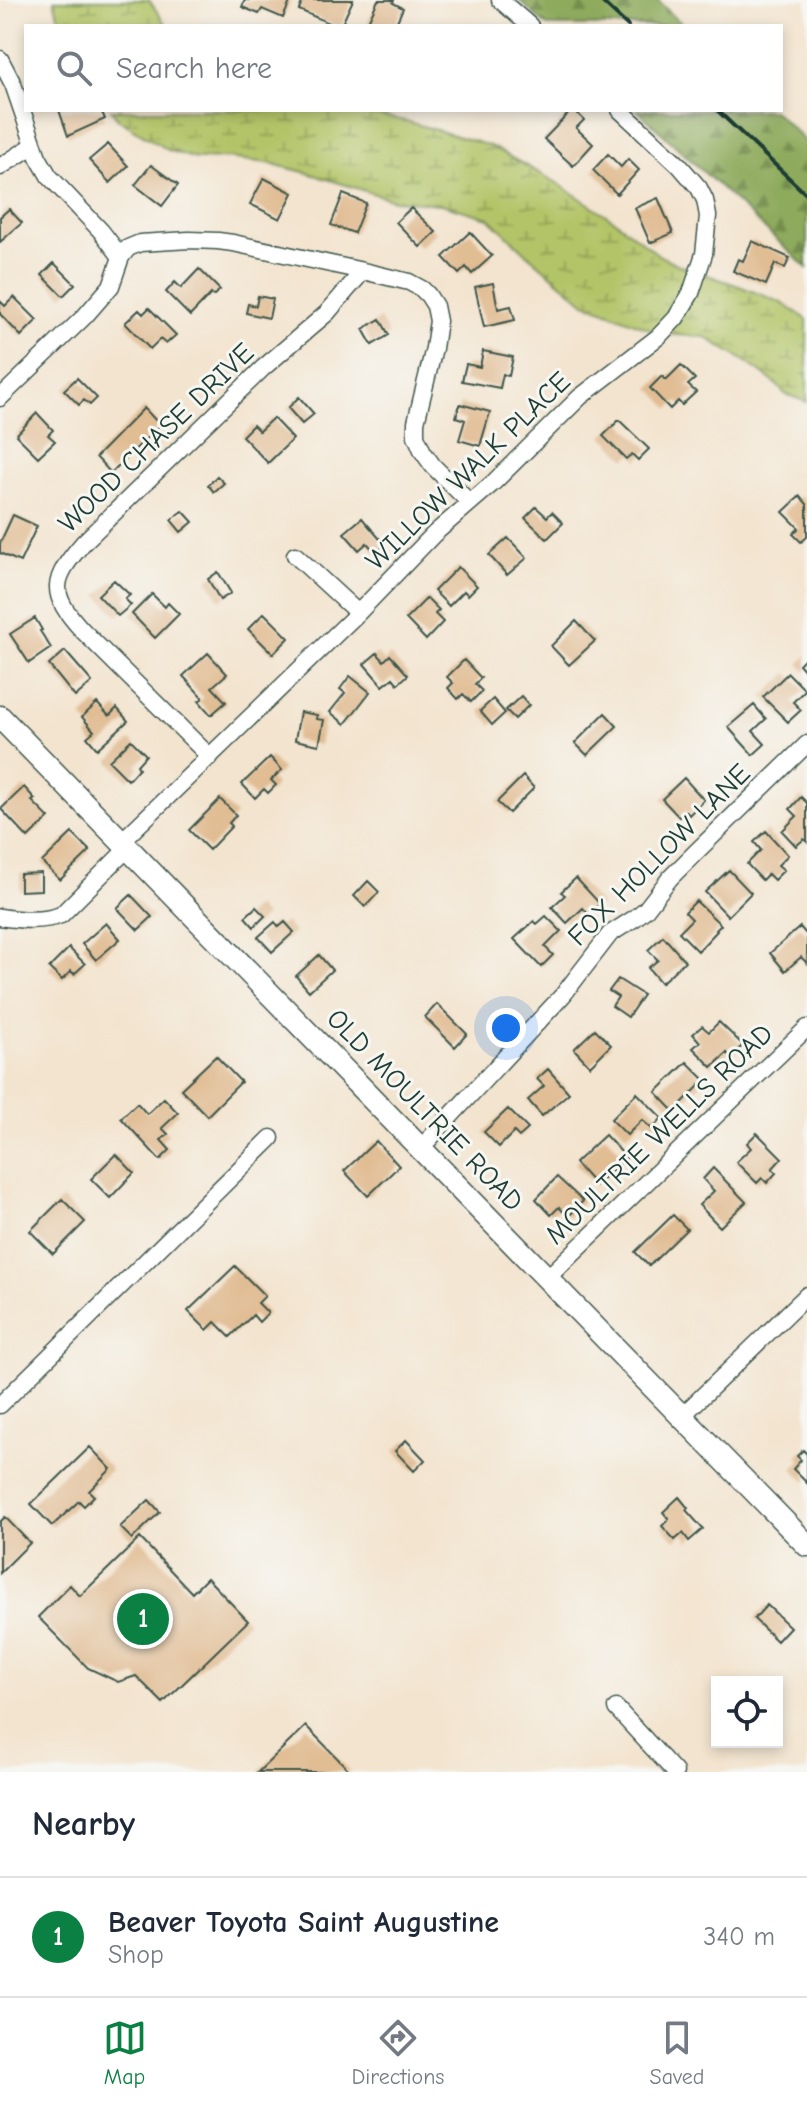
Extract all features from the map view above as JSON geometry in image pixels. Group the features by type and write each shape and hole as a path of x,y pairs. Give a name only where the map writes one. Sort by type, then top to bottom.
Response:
{"main road":[{"name":"OLD MOULTRIE ROAD","path":"2,723 682,1416 804,1535"}],"street":[{"path":"500,0 528,24"},
{"path":"0,59 49,176 121,257"},
{"name":"WILLOW WALK PLACE","path":"0,917 52,919 61,915 210,757 358,613 413,554 493,483 580,397 658,337 676,318 700,271 708,233 705,200 679,165 622,112"},
{"path":"0,167 34,145"},
{"path":"0,398 85,316 111,286 121,257 128,248 140,243 218,241 363,271 409,282 428,295 435,306 438,321 416,422 416,436 433,466 470,503"},
{"name":"WOOD CHASE DRIVE","path":"210,757 68,614 60,602 57,587 64,564 263,368 327,313 363,271"},
{"path":"295,555 358,613"},
{"name":"FOX HOLLOW LANE","path":"421,1148 563,995 610,934 646,909 670,878 807,744"},
{"name":"MOULTRIE WELLS ROAD","path":"547,1278 807,1028"},
{"path":"0,1405 271,1138"},
{"path":"682,1416 807,1295"},
{"path":"616,1708 675,1772"}],"green space":[{"path":"54,0 149,0 166,24 60,24"},
{"path":"519,0 657,0 682,24 545,24"},
{"path":"113,112 360,112 406,121 490,146 554,181 614,220 660,256 780,302 807,319 807,402 785,394 746,362 705,337 662,334 585,303 489,218 441,204 394,200 268,163 227,158 196,159 168,150 119,120"},
{"path":"639,112 775,112 807,143 807,268"}],"building":[{"path":"245,0 291,0 283,18 262,9 259,14 242,7"},
{"path":"303,0 353,0 342,24 331,24 299,10"},
{"path":"378,0 394,0 393,3 403,8 396,24 367,24"},
{"path":"60,112 102,112 105,119 68,136"},
{"path":"570,112 576,112 584,120 576,128 593,144 573,166 544,139"},
{"path":"108,144 128,166 110,183 89,160"},
{"path":"608,154 621,167 628,159 639,170 617,194 593,170"},
{"path":"151,165 178,185 162,206 135,185"},
{"path":"264,178 293,193 280,219 250,204"},
{"path":"343,194 366,203 354,233 331,225"},
{"path":"658,198 673,233 650,243 635,208"},
{"path":"411,208 436,232 420,247 396,222"},
{"path":"9,209 22,223 0,242 0,217"},
{"path":"470,232 492,256 472,274 466,267 459,274 443,257"},
{"path":"752,241 790,258 785,268 775,264 766,285 733,271 738,259 743,261"},
{"path":"54,263 75,284 63,296 42,275"},
{"path":"199,269 220,290 213,296 211,294 190,316 166,292 175,282 181,288"},
{"path":"493,283 498,309 511,306 515,320 484,327 475,287"},
{"path":"258,296 273,299 269,318 246,313 248,304 256,306"},
{"path":"14,297 37,320 21,336 0,314 0,301 5,306"},
{"path":"149,308 176,335 166,344 160,339 150,349 125,323 139,310 143,314"},
{"path":"380,319 389,335 372,345 363,329"},
{"path":"483,351 513,357 509,376 503,374 500,388 462,381 466,364 480,367"},
{"path":"681,365 695,379 688,385 696,392 682,405 678,401 670,409 650,388 662,376 666,380"},
{"path":"77,378 97,398 90,405 84,400 79,405 64,390"},
{"path":"299,397 314,414 302,424 288,408"},
{"path":"460,404 490,412 480,446 459,440 465,420 456,417"},
{"path":"144,408 160,425 111,473 96,457"},
{"path":"37,413 53,430 48,435 55,441 38,457 16,435"},
{"path":"273,418 293,439 268,463 242,436 253,425 259,431"},
{"path":"619,420 649,449 638,460 632,454 626,459 603,436"},
{"path":"217,476 224,483 214,492 208,485"},
{"path":"800,496 807,504 807,537 801,542 793,534 799,528 783,512"},
{"path":"536,507 547,517 552,512 563,523 547,539 525,518"},
{"path":"183,511 193,522 181,532 171,520"},
{"path":"13,515 37,526 20,562 0,553 0,543"},
{"path":"362,518 385,545 376,553 367,543 359,550 344,533"},
{"path":"508,538 527,558 507,575 489,555"},
{"path":"458,567 477,586 468,595 464,591 449,606 434,591"},
{"path":"218,572 231,593 220,600 208,579"},
{"path":"114,580 130,595 125,599 131,605 118,616 98,595"},
{"path":"152,594 165,607 168,603 179,614 155,638 132,614"},
{"path":"427,598 439,610 435,614 443,622 426,640 406,619"},
{"path":"264,613 289,638 273,654 248,629"},
{"path":"35,618 51,648 29,663 10,634"},
{"path":"576,621 595,641 569,665 551,646"},
{"path":"65,651 92,682 75,697 49,665"},
{"path":"208,653 227,674 212,687 226,702 211,715 199,701 203,698 183,676"},
{"path":"377,653 384,661 390,655 408,675 398,684 393,678 383,686 364,664"},
{"path":"807,656 807,673 799,664"},
{"path":"464,660 481,678 475,684 482,691 471,702 463,694 458,699 448,688 453,683 447,677"},
{"path":"788,673 805,690 793,702 801,710 788,722 763,697"},
{"path":"350,676 370,692 345,724 330,712 345,693 340,689"},
{"path":"521,696 529,705 515,719 506,710"},
{"path":"493,699 505,713 492,725 480,711"},
{"path":"97,703 109,716 117,708 128,721 97,749 87,737 94,731 82,717"},
{"path":"754,705 766,719 753,731 765,744 753,755 728,727"},
{"path":"300,712 317,715 316,719 324,720 319,745 295,740"},
{"path":"605,713 617,726 587,755 575,743"},
{"path":"131,740 146,755 128,780 109,761"},
{"path":"270,757 282,770 271,780 276,785 268,793 264,789 255,798 242,784"},
{"path":"523,776 534,788 509,813 497,802"},
{"path":"684,778 704,800 689,815 686,811 679,817 662,799"},
{"path":"24,787 35,799 32,801 49,818 28,838 1,809"},
{"path":"801,797 807,803 807,842 804,839 796,846 782,831 797,816 790,809"},
{"path":"220,799 236,815 229,823 232,826 209,850 189,830"},
{"path":"766,831 788,855 778,865 784,870 774,880 768,874 762,880 747,864 761,850 754,842"},
{"path":"72,833 90,851 60,880 42,862"},
{"path":"729,870 751,893 728,916 705,892"},
{"path":"41,873 41,890 20,891 20,874"},
{"path":"576,878 600,904 589,915 583,908 567,923 552,907 565,895 561,892"},
{"path":"368,881 379,892 365,907 354,896"},
{"path":"131,895 152,917 138,930 117,908"},
{"path":"696,901 721,925 698,951 679,932 692,919 685,912"},
{"path":"256,907 265,916 254,927 245,917"},
{"path":"546,916 561,931 545,947 553,955 541,967 514,939 534,921 537,924"},
{"path":"275,922 279,927 285,922 294,932 272,952 258,937"},
{"path":"106,923 120,939 96,960 82,944"},
{"path":"800,927 807,935 807,963 801,957 785,971 770,953"},
{"path":"663,936 685,961 661,983 648,968 658,960 648,950"},
{"path":"69,948 85,964 62,980 49,968"},
{"path":"319,955 332,970 309,991 296,976"},
{"path":"618,979 643,995 628,1017 612,1006 618,997 609,991"},
{"path":"437,1004 467,1034 455,1047 425,1017"},
{"path":"719,1022 743,1045 731,1057 727,1053 712,1067 693,1048 700,1042 693,1034 702,1026 709,1032"},
{"path":"595,1029 611,1045 590,1066 574,1049"},
{"path":"216,1056 241,1082 207,1116 181,1089"},
{"path":"687,1062 705,1080 674,1111 656,1092"},
{"path":"548,1069 569,1093 542,1116 528,1100 544,1086 537,1079"},
{"path":"637,1093 662,1118 652,1129 642,1120 627,1135 611,1119"},
{"path":"164,1098 178,1113 162,1128 168,1134 161,1140 170,1150 160,1160 121,1118 137,1103 147,1114"},
{"path":"508,1109 528,1129 519,1137 514,1132 499,1147 484,1132"},
{"path":"757,1133 782,1158 772,1169 776,1173 767,1183 762,1178 757,1183 736,1162 751,1148 747,1143"},
{"path":"605,1135 627,1158 595,1185 575,1163"},
{"path":"376,1141 399,1166 368,1196 344,1171"},
{"path":"116,1154 134,1173 110,1198 91,1179"},
{"path":"713,1168 746,1202 720,1227 699,1205 714,1191 703,1179"},
{"path":"557,1177 583,1201 568,1217 559,1207 551,1215 536,1199"},
{"path":"62,1199 85,1222 53,1254 30,1231"},
{"path":"673,1215 687,1229 649,1266 635,1252"},
{"path":"235,1266 265,1296 258,1303 268,1313 259,1322 253,1315 230,1337 215,1322 207,1330 188,1311"},
{"path":"406,1440 425,1460 414,1471 395,1451"},
{"path":"90,1447 111,1469 89,1491 94,1496 84,1506 79,1501 52,1526 31,1504"},
{"path":"803,1450 807,1454 807,1483 793,1469 801,1460 797,1456"},
{"path":"679,1497 703,1529 689,1541 683,1533 675,1540 662,1526 669,1519 663,1512"},
{"path":"149,1500 160,1512 132,1539 120,1527"},
{"path":"5,1517 30,1543 0,1573 0,1522"},
{"path":"140,1538 192,1593 207,1578 248,1621 163,1703 136,1676 118,1682 88,1668 38,1617 70,1585 80,1596"},
{"path":"767,1605 790,1627 777,1641 754,1619"},
{"path":"306,1726 351,1772 258,1772"}],"railway":[{"path":"600,0 626,24"},
{"path":"719,112 807,195"}],"place":[{"name":"Beaver Toyota Saint Augustine","path":"143,1619"}]}
